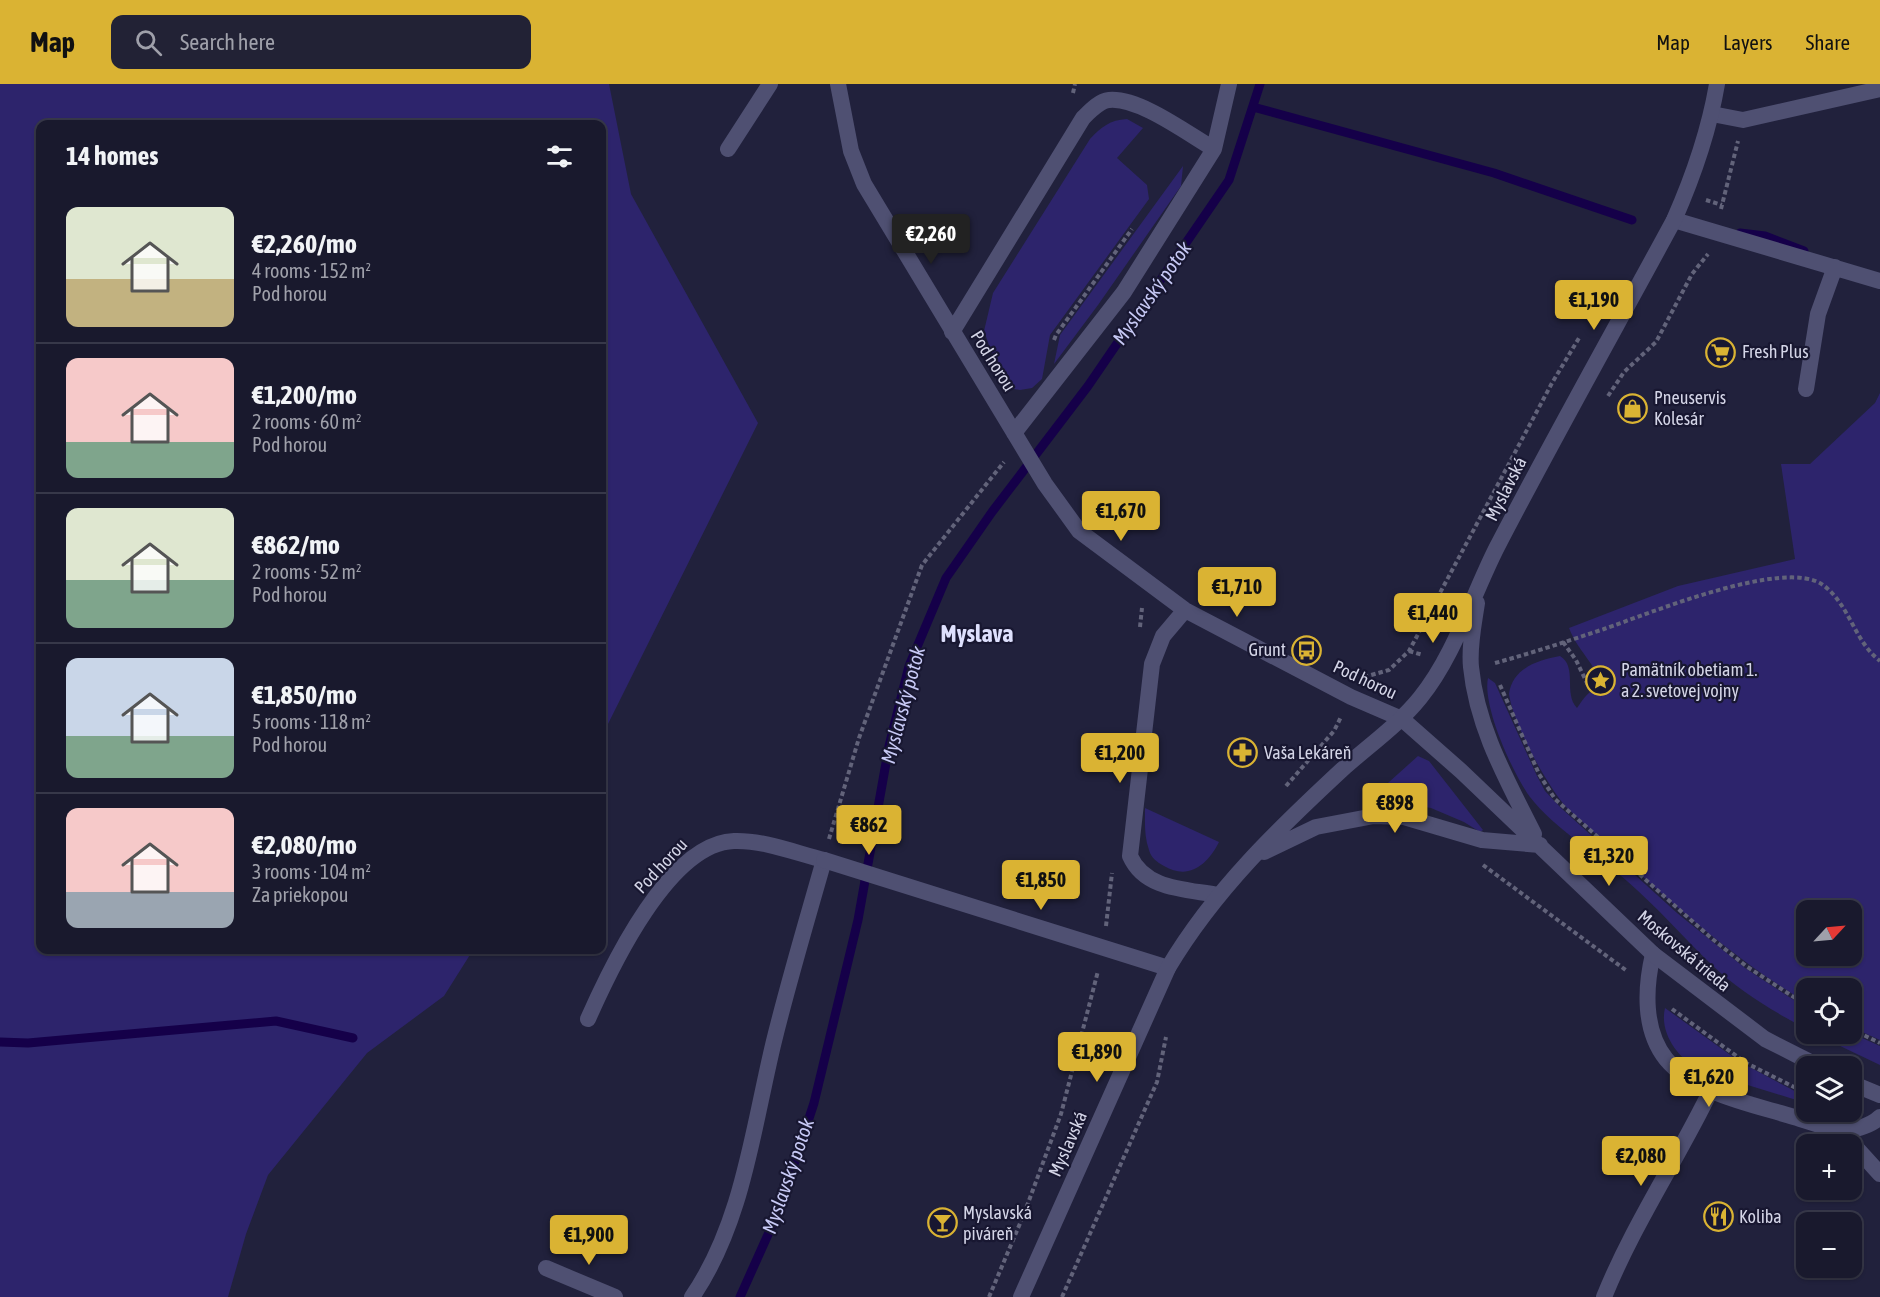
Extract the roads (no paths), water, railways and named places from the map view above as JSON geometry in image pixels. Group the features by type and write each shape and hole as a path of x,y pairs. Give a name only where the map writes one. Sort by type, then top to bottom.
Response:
{"street":[{"path":"728,149 770,84"},
{"name":"Pod horou","path":"838,84 851,151 864,184 1045,484 1079,531 1185,610 1351,697 1402,719"},
{"path":"1019,439 1124,292 1214,149 1229,84"},
{"name":"Myslavská","path":"1020,1297 1168,968 1190,930 1249,858 1347,766 1402,719 1421,697 1444,661 1480,581 1576,396 1674,220 1686,194 1712,114 1717,84"},
{"path":"1712,114 1743,120 1880,89"},
{"path":"952,332 1083,118 1094,107 1107,100 1134,104 1214,149"},
{"path":"1674,220 1880,281"},
{"path":"1806,389 1818,314 1834,267"},
{"name":"Moskovská trieda","path":"1480,581 1470,665 1479,712 1496,758 1540,845"},
{"path":"1185,610 1163,636 1152,664 1130,856 1142,875 1154,882 1218,895"},
{"name":"Moskovská trieda","path":"1402,719 1540,845 1653,954 1765,1039 1798,1056"},
{"name":"Myslavská","path":"1249,858 1316,827 1374,816 1404,817 1482,840 1540,845"},
{"name":"Pod horou","path":"588,1019 609,973 640,918 680,870 699,852 710,845 734,841 768,845 824,860 1168,968"},
{"path":"692,1297 703,1281 722,1239 745,1172 774,1040 824,860"},
{"path":"1653,954 1649,973 1648,1017 1659,1047 1679,1071 1711,1090 1840,1130 1873,1125 1880,1118"},
{"path":"1862,1088 1880,1095"},
{"path":"1604,1297 1615,1268 1683,1147 1711,1090"},
{"path":"1840,1130 1880,1174"},
{"path":"546,1268 615,1297"}],"waterway":[{"name":"Myslavský potok","path":"740,1297 779,1210 814,1103 858,920 889,746 909,666 946,578 992,512 1088,386 1229,180 1260,84"},
{"path":"1253,107 1494,173 1632,220"},
{"path":"1740,233 1765,236 1804,251"},
{"path":"0,1042 28,1043 276,1021 353,1038"}],"place":[{"name":"Fresh Plus","path":"1721,352"},
{"name":"Pneuservis Kolesár","path":"1633,408"},
{"name":"Grunt","path":"1307,650"},
{"name":"Pamätník obetiam 1. a 2. svetovej vojny","path":"1600,680"},
{"name":"Vaša Lekáreň","path":"1243,753"},
{"name":"Koliba","path":"1718,1217"},
{"name":"Myslavská piváreň","path":"942,1223"}],"district":[{"name":"Myslava","path":"977,634"}]}
